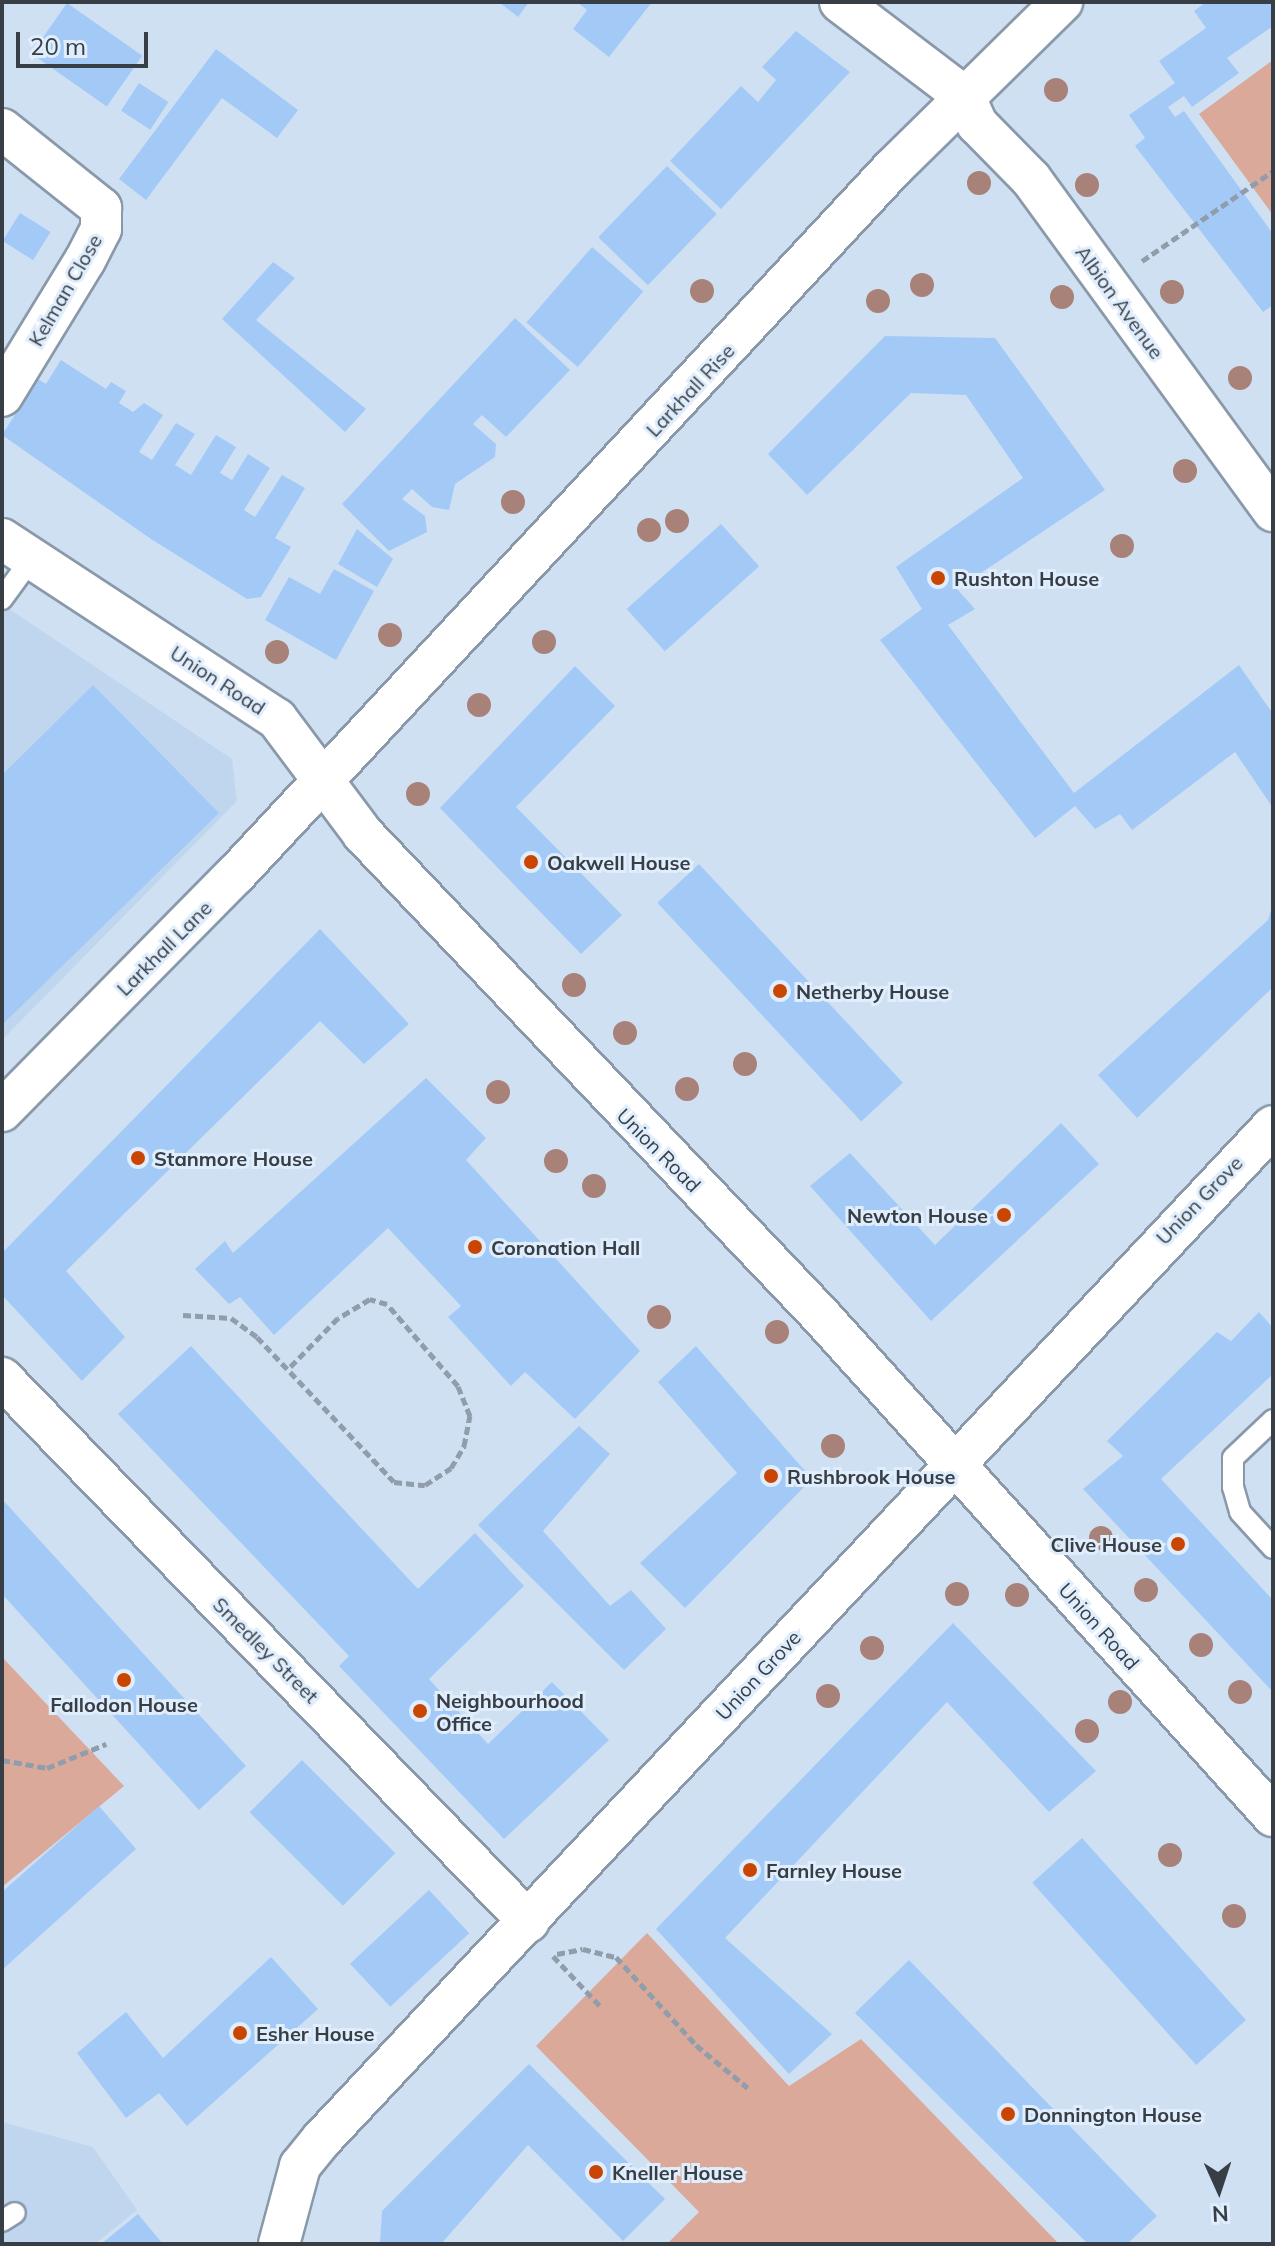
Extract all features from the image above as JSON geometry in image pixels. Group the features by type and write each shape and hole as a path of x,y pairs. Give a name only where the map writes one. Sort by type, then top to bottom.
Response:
{"street":[{"path":"840,2 965,97"},
{"name":"Larkhall Rise","path":"320,778 965,97 1062,2"},
{"name":"Albion Avenue","path":"965,97 977,124 1051,208 1273,511"},
{"name":"Kelman Close","path":"2,129 101,208 101,229 2,396"},
{"name":"Union Road","path":"17,549 265,708 320,778 442,921 953,1464 1273,1816"},
{"name":"Larkhall Lane","path":"2,1111 236,874 320,778"},
{"name":"Union Grove","path":"279,2244 300,2166 535,1934 953,1464 1273,1126"},
{"name":"Smedley Street","path":"2,1378 535,1934"}],"lane":[{"path":"2,599 17,549"},
{"path":"1273,1420 1233,1458 1233,1487 1240,1512 1273,1548"}],"path":[{"path":"1102,277 1143,261 1273,171"},
{"path":"183,1315 231,1318 288,1369 394,1482 425,1485 451,1468 464,1446 470,1416 458,1386 387,1304 370,1299 338,1318 288,1369"},
{"path":"2,1760 47,1768 106,1744"},
{"path":"535,1934 601,2007"},
{"path":"535,1934 616,1957 696,2045 748,2088"}],"shaded area":[{"path":"1273,60 1273,215 1199,114"},
{"path":"2,604 232,759 237,801 2,1040"},
{"path":"2,1657 124,1786 2,1887"},
{"path":"647,1933 789,2086 861,2039 1059,2244 667,2244 699,2212 536,2046"},
{"path":"2,2122 93,2147 137,2210 95,2244 2,2244"}],"building":[{"path":"499,2 529,2 518,17"},
{"path":"577,2 652,2 609,57 573,29 587,10"},
{"path":"1206,2 1273,2 1273,26 1227,58 1239,73 1192,107 1184,96 1168,107 1175,117 1184,111 1273,234 1273,305 1263,312 1135,146 1145,138 1129,115 1175,83 1159,61 1206,28 1194,11"},
{"path":"67,3 142,56 107,107 31,54"},
{"path":"796,31 850,72 721,209 670,161 741,86 758,102 776,80 762,67"},
{"path":"216,49 298,110 277,138 222,98 146,200 119,179"},
{"path":"139,83 168,102 150,130 121,111"},
{"path":"667,166 717,214 648,285 598,237"},
{"path":"20,213 51,232 33,260 3,241"},
{"path":"592,247 643,292 578,367 526,322"},
{"path":"273,262 295,278 256,320 366,409 345,432 222,319"},
{"path":"515,318 570,370 506,437 482,415 473,424 496,444 495,457 455,484 449,510 432,507 412,489 402,499 425,516 427,532 389,551 342,504"},
{"name":"Rushton House","path":"885,336 995,338 1105,490 957,589 975,609 948,625 1074,793 1239,665 1273,714 1273,808 1235,752 1132,830 1120,814 1095,829 1075,806 1035,838 880,640 922,609 896,567 1023,478 966,395 911,393 807,495 768,454"},
{"path":"61,360 106,389 111,382 126,391 119,403 133,412 144,403 163,415 139,452 152,460 176,423 195,434 175,465 191,475 216,435 236,447 220,473 232,480 248,454 270,468 244,510 255,517 282,475 305,488 275,538 291,547 261,597 247,599 151,539 2,435 38,379 46,384"},
{"path":"721,524 759,566 665,651 627,609"},
{"path":"357,529 393,559 377,587 338,564"},
{"path":"334,569 374,591 336,660 265,620 289,577 320,594"},
{"name":"Oakwell House","path":"575,666 615,706 516,807 622,915 581,954 440,808"},
{"path":"93,685 219,813 2,1025 2,775"},
{"name":"Netherby House","path":"699,864 903,1083 861,1122 657,903"},
{"path":"1273,904 1273,987 1137,1118 1098,1075 1268,920"},
{"name":"Stanmore House","path":"320,929 409,1024 364,1064 320,1021 66,1271 125,1337 82,1381 2,1295 2,1253"},
{"name":"Coronation Hall","path":"426,1078 486,1138 466,1160 640,1351 575,1419 525,1372 511,1386 448,1317 461,1306 388,1228 274,1335 240,1297 229,1304 195,1269 225,1241 233,1253"},
{"name":"Newton House","path":"1061,1123 1099,1164 931,1321 810,1186 850,1153 935,1245"},
{"name":"Clive House","path":"1259,1312 1273,1328 1273,1374 1161,1479 1273,1600 1273,1692 1083,1489 1123,1456 1107,1441 1217,1332 1231,1341"},
{"path":"191,1346 418,1589 475,1533 524,1586 429,1679 488,1744 552,1682 609,1740 504,1839 339,1666 349,1656 118,1414"},
{"name":"Rushbrook House","path":"696,1346 812,1479 685,1608 640,1563 737,1473 658,1382"},
{"path":"579,1426 610,1454 543,1531 610,1606 631,1590 666,1629 624,1670 478,1525"},
{"name":"Fallodon House","path":"2,1499 246,1766 199,1810 2,1594"},
{"name":"Farnley House","path":"953,1623 1096,1771 1049,1812 947,1702 725,1938 832,2034 789,2074 656,1929"},
{"path":"302,1760 395,1853 343,1906 250,1812"},
{"path":"99,1806 136,1849 2,1970 2,1892"},
{"path":"1082,1838 1246,2020 1196,2065 1032,1883"},
{"path":"429,1890 469,1933 390,2007 350,1964"},
{"name":"Esher House","path":"271,1957 318,2009 187,2126 159,2093 126,2118 77,2053 126,2012 163,2058"},
{"name":"Donnington House","path":"909,1960 1157,2216 1127,2244 1088,2244 855,2013"},
{"name":"Kneller House","path":"529,2064 665,2199 623,2241 528,2145 441,2244 380,2244 382,2211"},
{"path":"138,2214 163,2244 101,2244"}],"place":[{"name":"Rushton House","path":"938,578"},
{"name":"Oakwell House","path":"531,862"},
{"name":"Netherby House","path":"780,991"},
{"name":"Stanmore House","path":"138,1158"},
{"name":"Newton House","path":"1004,1215"},
{"name":"Coronation Hall","path":"475,1247"},
{"name":"Rushbrook House","path":"771,1476"},
{"name":"Clive House","path":"1178,1544"},
{"name":"Fallodon House","path":"124,1680"},
{"name":"Neighbourhood Office","path":"420,1711"},
{"name":"Farnley House","path":"750,1870"},
{"name":"Esher House","path":"240,2033"},
{"name":"Donnington House","path":"1008,2114"},
{"name":"Kneller House","path":"596,2172"}]}
